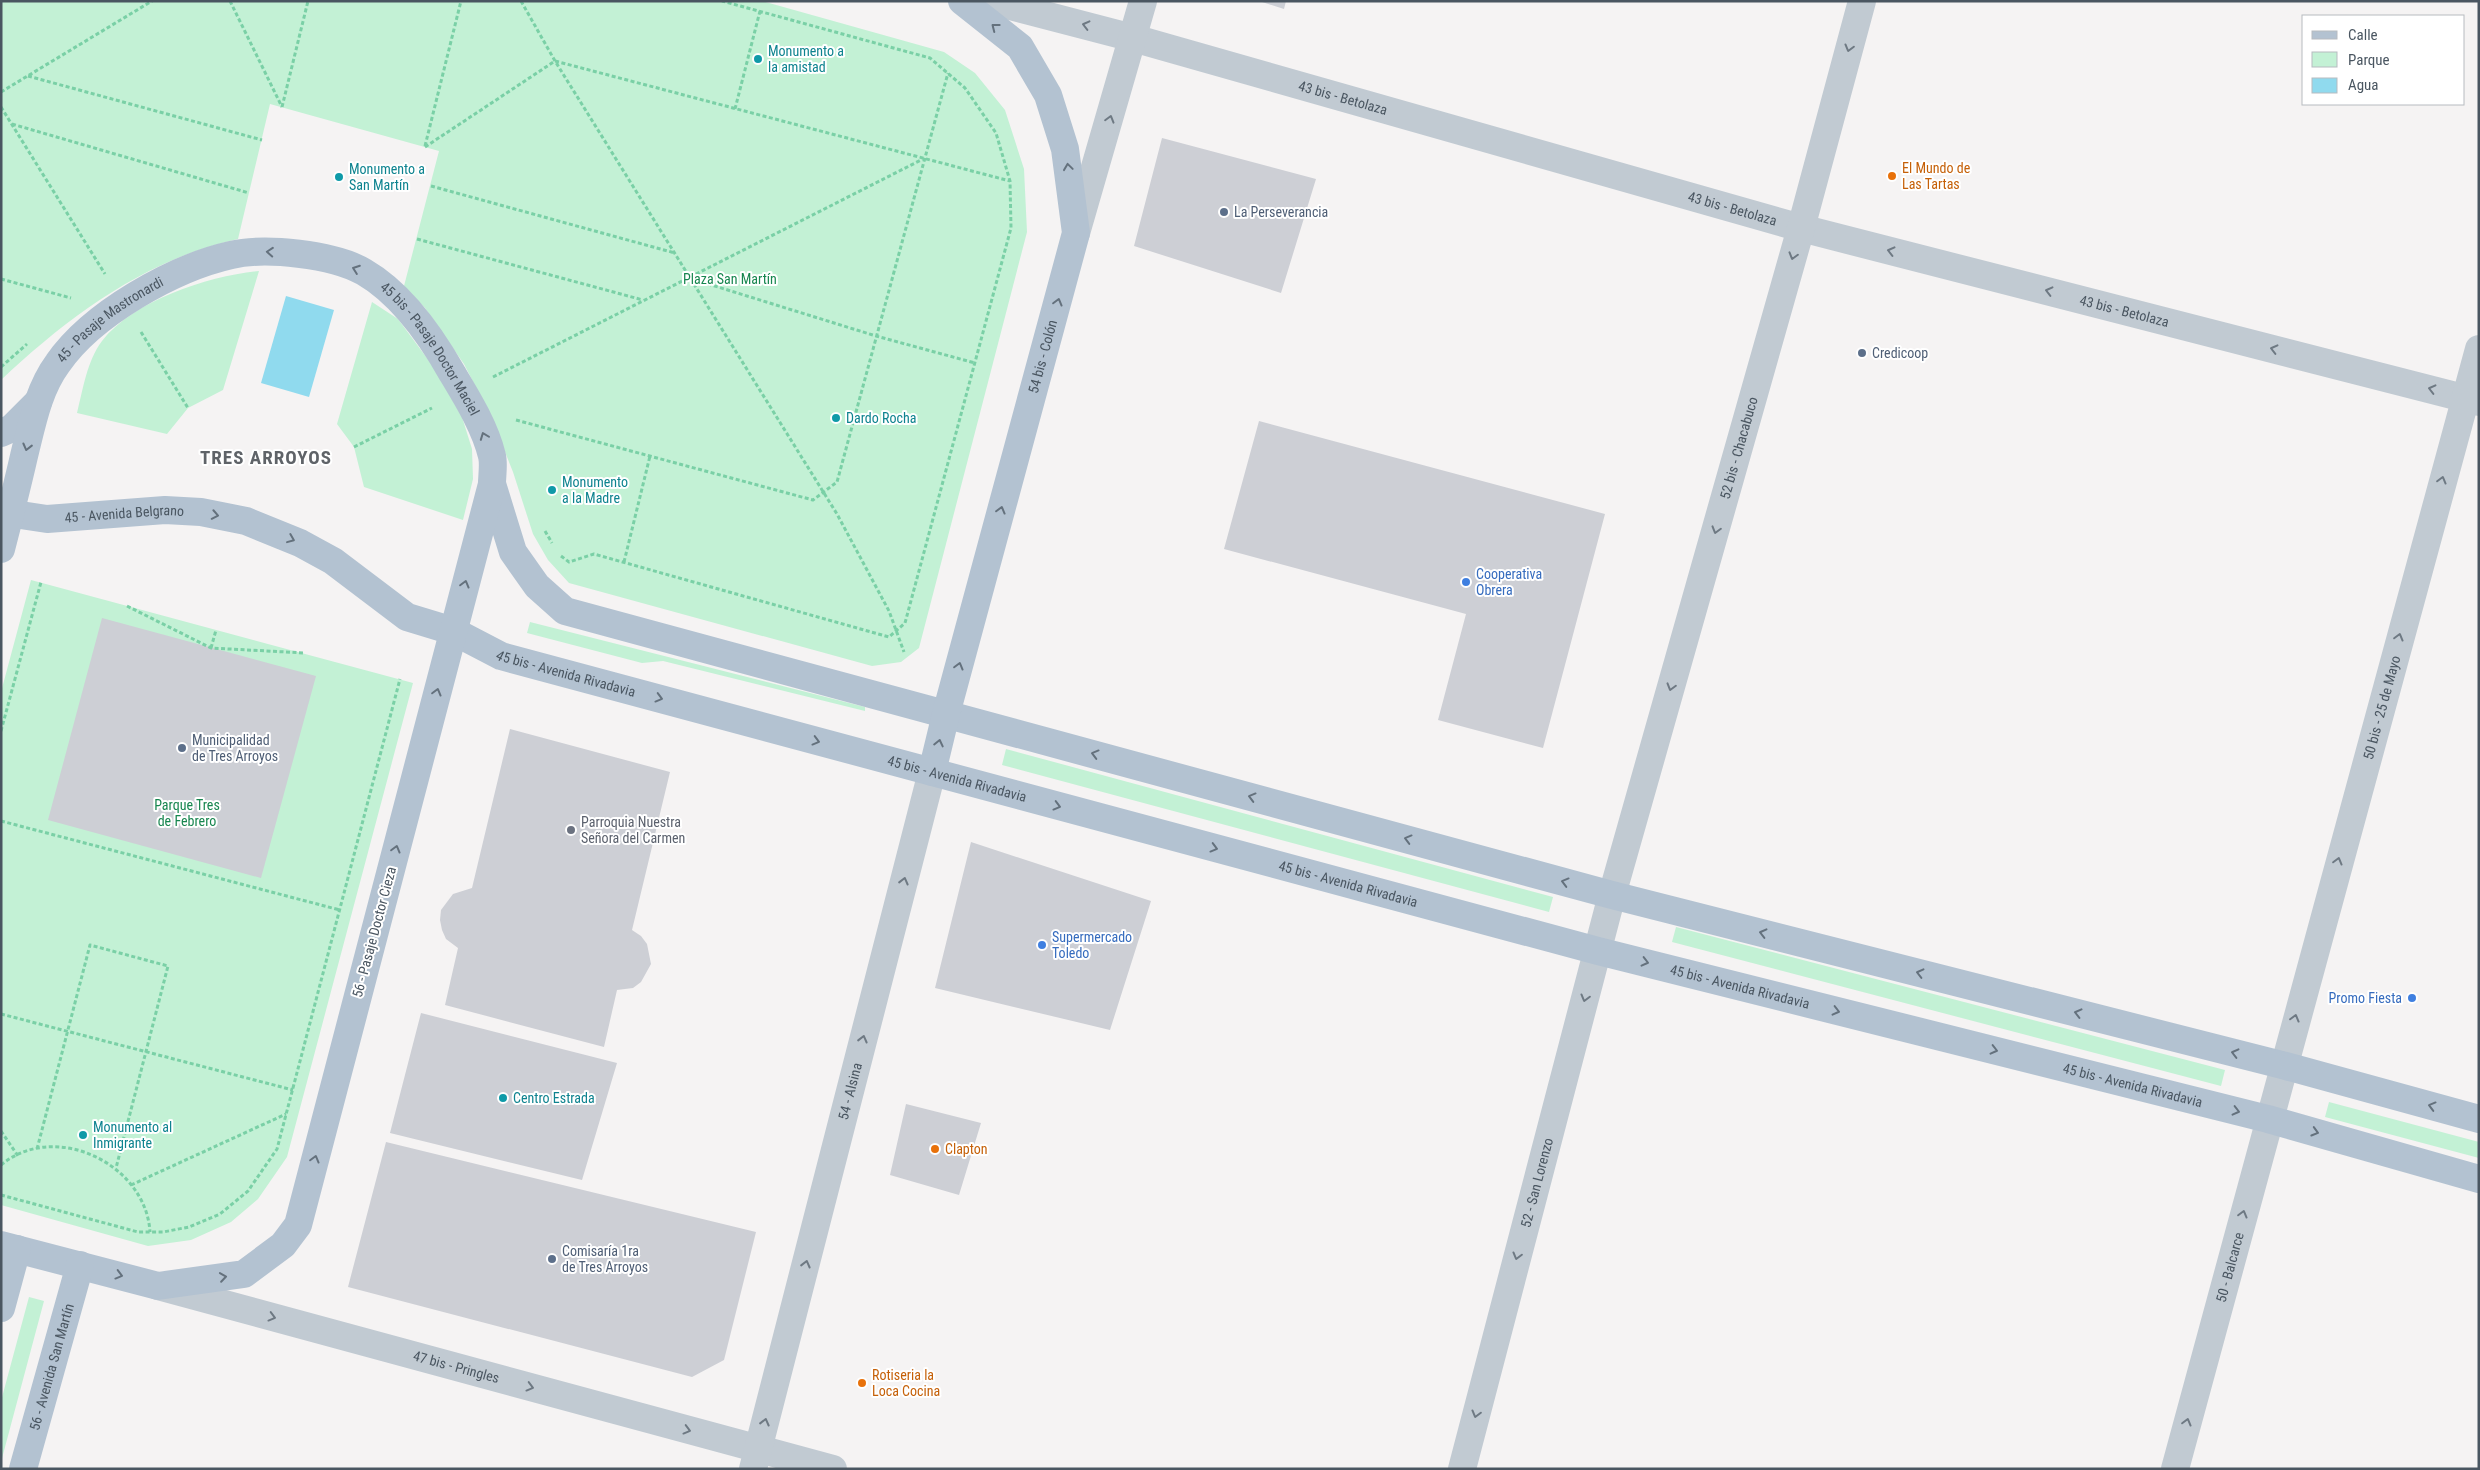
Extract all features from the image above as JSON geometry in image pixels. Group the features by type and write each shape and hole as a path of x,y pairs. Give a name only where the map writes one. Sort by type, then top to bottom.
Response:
{"main road":[{"path":"962,1 1020,47 1048,95 1065,149 1076,233"},
{"name":"54 bis - Colón","path":"946,714 1076,233"},
{"name":"45 - Pasaje Mastronardi","path":"1,549 6,513 38,402 57,364 81,334 136,296 184,272 231,255 263,251 319,256"},
{"name":"45 bis - Pasaje Doctor Maciel","path":"319,256 363,271 408,310 444,358 476,416 492,457 492,484"},
{"path":"1,433 12,428 38,402"},
{"path":"492,484 513,552 537,586 565,611 1612,895 2282,1065 2479,1119"},
{"name":"56 - Pasaje Doctor Cieza","path":"158,1286 244,1274 283,1245 298,1225 492,484"},
{"name":"45 - Avenida Belgrano","path":"6,513 47,520 165,510 201,512 246,521"},
{"name":"45 bis - Avenida Rivadavia","path":"246,521 300,543 333,561 407,617 453,631 501,656 1598,950 2268,1119 2479,1179"},
{"name":"54 - Alsina","path":"932,772 946,714"},
{"path":"1,1308 9,1247"},
{"name":"47 bis - Pringles","path":"9,1247 158,1286"},
{"name":"56 - Avenida San Martín","path":"23,1469 80,1265"}],"street":[{"name":"43 bis - Betolaza","path":"991,1 1133,38 1801,228 2472,400"},
{"name":"54 bis - Colón","path":"1076,233 1143,1"},
{"name":"52 bis - Chacabuco","path":"1612,895 1801,228 1862,1"},
{"name":"50 bis - 25 de Mayo","path":"2282,1065 2472,400 2479,349"},
{"name":"54 - Alsina","path":"756,1459 932,772"},
{"name":"52 - San Lorenzo","path":"1462,1469 1612,895"},
{"name":"50 - Balcarce","path":"2175,1469 2282,1065"},
{"name":"47 bis - Pringles","path":"158,1286 756,1459 833,1469"}],"path":[{"path":"1,92 152,1"},
{"path":"230,1 282,107 308,1"},
{"path":"461,1 425,147 555,61 1010,181"},
{"path":"521,1 555,61 675,253 688,278 823,492 889,612 904,652"},
{"path":"558,554 569,562 594,554 889,637 905,623 1011,228 1010,181 996,133 965,88 930,58 722,1"},
{"path":"735,109 760,11"},
{"path":"510,418 813,500 837,482 923,159 948,73"},
{"path":"28,76 262,140"},
{"path":"1,106 105,275"},
{"path":"12,124 250,193"},
{"path":"492,377 923,159"},
{"path":"431,186 675,253"},
{"path":"417,239 644,300"},
{"path":"688,278 876,336 975,363"},
{"path":"1,279 79,300"},
{"path":"136,324 188,408"},
{"path":"354,447 436,406"},
{"path":"624,562 650,456"},
{"path":"541,523 555,549"},
{"path":"1,730 41,582"},
{"path":"126,606 211,648 304,653"},
{"path":"211,648 216,630"},
{"path":"1,1195 138,1232 163,1232 197,1224 220,1214 248,1191 277,1149 400,679"},
{"path":"1,821 340,910"},
{"path":"37,1148 90,945 168,966 116,1168"},
{"path":"1,1014 293,1090"},
{"path":"131,1185 286,1114"},
{"path":"1,1131 18,1156"},
{"path":"1,1165 37,1148 66,1147 96,1155 116,1168 140,1196 150,1232"}],"green space":[{"name":"Plaza San Martín","path":"1,1 762,1 944,52 975,73 1005,110 1024,169 1027,232 919,648 901,662 872,666 569,583 548,560 533,534 513,472 492,419 464,364 425,308 404,286 439,151 270,104 238,239 204,248 172,260 110,293 54,334 1,380"},
{"path":"259,271 223,390 188,408 167,434 77,413 86,376 93,357 102,341 116,326 133,313 174,292 218,278"},
{"path":"372,302 398,319 435,369 462,417 472,449 473,479 463,520 364,487 354,447 337,424"},
{"name":"Parque Tres de Febrero","path":"31,580 413,683 287,1157 258,1199 231,1222 191,1240 148,1246 1,1205 1,692"},
{"path":"530,622 865,707 865,711 663,661 642,663 527,633"},
{"path":"1006,749 1553,897 1549,912 1002,765"},
{"path":"1676,927 2225,1070 2221,1086 1672,942"},
{"path":"2329,1102 2479,1142 2479,1158 2325,1117"},
{"path":"29,1297 44,1301 1,1462 1,1401"}],"water":[{"path":"286,296 334,310 309,397 261,383"}],"building":[{"path":"1259,1 1286,1 1284,9"},
{"name":"La Perseverancia","path":"1162,138 1316,179 1281,293 1134,246"},
{"name":"Cooperativa Obrera","path":"1259,421 1605,514 1543,748 1438,720 1466,614 1224,549"},
{"name":"Municipalidad de Tres Arroyos","path":"102,618 316,676 261,878 48,820"},
{"name":"Parroquia Nuestra Señora del Carmen","path":"510,729 670,772 632,930 641,936 647,944 651,964 641,982 633,988 617,990 604,1047 445,1005 458,948 446,939 440,920 441,910 453,894 472,888"},
{"name":"Supermercado Toledo","path":"971,842 1151,901 1110,1030 935,988"},
{"name":"Centro Estrada","path":"421,1013 617,1063 582,1180 390,1133"},
{"name":"Clapton","path":"906,1104 981,1123 959,1195 890,1175"},
{"name":"Comisaría 1ra de Tres Arroyos","path":"386,1142 756,1232 724,1360 692,1377 348,1287"}],"place":[{"name":"Monumento a la amistad","path":"758,59"},
{"name":"El Mundo de Las Tartas","path":"1892,176"},
{"name":"Monumento a San Martín","path":"339,177"},
{"name":"La Perseverancia","path":"1224,212"},
{"name":"Credicoop","path":"1862,353"},
{"name":"Dardo Rocha","path":"836,418"},
{"name":"Monumento a la Madre","path":"552,490"},
{"name":"Cooperativa Obrera","path":"1466,582"},
{"name":"Municipalidad de Tres Arroyos","path":"182,748"},
{"name":"Parroquia Nuestra Señora del Carmen","path":"571,830"},
{"name":"Supermercado Toledo","path":"1042,945"},
{"name":"Promo Fiesta","path":"2412,998"},
{"name":"Centro Estrada","path":"503,1098"},
{"name":"Monumento al Inmigrante","path":"83,1135"},
{"name":"Clapton","path":"935,1149"},
{"name":"Comisaría 1ra de Tres Arroyos","path":"552,1259"},
{"name":"Rotiseria la Loca Cocina","path":"862,1383"}],"district":[{"name":"TRES ARROYOS","path":"266,457"}]}
